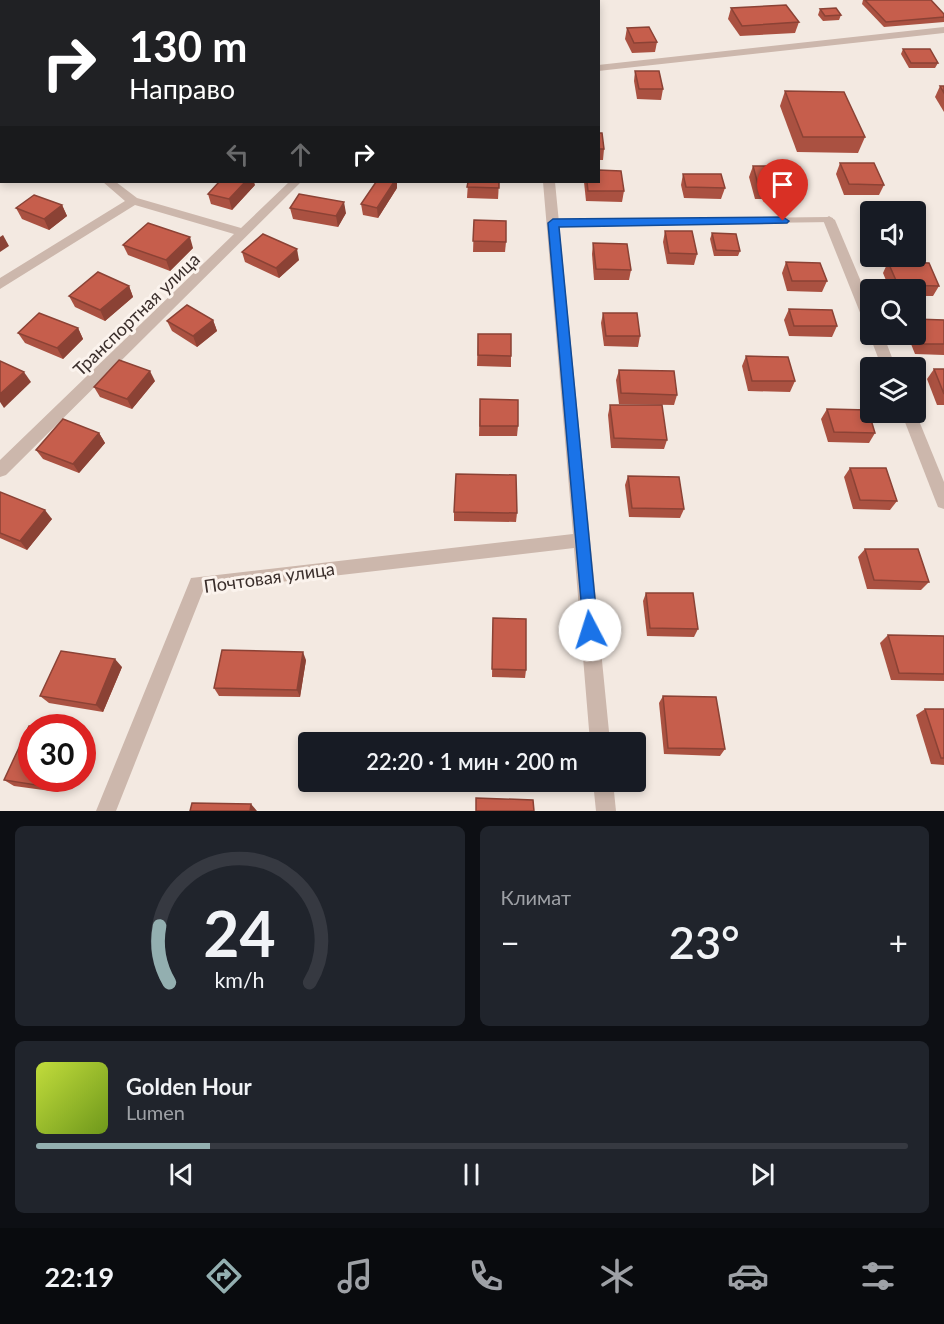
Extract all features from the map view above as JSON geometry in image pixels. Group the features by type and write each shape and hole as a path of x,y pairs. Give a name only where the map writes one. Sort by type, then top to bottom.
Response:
{"street":[{"path":"600,68 944,30"},
{"path":"110,183 133,201 244,233"},
{"name":"Транспортная улица","path":"0,470 294,183"},
{"path":"549,183 599,732"},
{"path":"0,284 133,201"},
{"path":"830,220 860,295"},
{"path":"912,423 944,502"},
{"name":"Почтовая улица","path":"106,811 197,584 582,540"},
{"path":"604,792 606,811"}],"lane":[{"path":"553,223 830,220"}],"building":[{"path":"865,0 931,0 944,14 944,17 886,22"},
{"path":"786,5 799,22 742,26 731,8"},
{"path":"836,8 841,15 825,16 820,9"},
{"path":"649,27 657,42 634,43 627,28"},
{"path":"903,49 930,49 938,63 911,63"},
{"path":"635,71 659,71 663,89 639,89"},
{"path":"785,91 844,92 865,137 803,137"},
{"path":"600,133 602,133 604,149 600,149"},
{"path":"840,163 874,163 884,185 849,184"},
{"path":"753,166 791,166 799,188 759,188"},
{"path":"600,170 621,171 624,191 588,191 587,183 600,183"},
{"path":"683,174 721,174 725,188 686,187"},
{"path":"218,183 244,183 229,199 208,194"},
{"path":"375,183 393,183 377,208 361,204"},
{"path":"468,183 499,183 499,188 467,187"},
{"path":"299,194 344,202 336,216 290,208"},
{"path":"34,195 62,205 44,219 16,208"},
{"path":"474,220 506,221 506,242 473,241"},
{"path":"148,223 190,237 166,260 123,245"},
{"path":"665,231 692,231 697,254 669,253"},
{"path":"712,233 736,234 740,251 716,250"},
{"path":"263,234 297,249 276,268 242,252"},
{"path":"593,243 627,244 631,270 596,269"},
{"path":"786,262 820,263 827,281 792,281"},
{"path":"926,263 929,263 939,286 926,286 926,279 895,279 890,267 926,267"},
{"path":"98,272 129,286 100,310 69,296"},
{"path":"187,305 213,320 193,336 167,321"},
{"path":"789,309 832,310 837,326 794,326"},
{"path":"39,313 78,328 57,348 18,333"},
{"path":"603,313 637,313 640,336 606,336"},
{"path":"926,319 944,320 944,344 926,344"},
{"path":"478,334 511,334 511,356 478,355"},
{"path":"746,356 788,357 795,381 752,381"},
{"path":"119,360 150,371 127,399 94,387"},
{"path":"0,361 24,372 0,394"},
{"path":"934,369 944,369 944,394"},
{"path":"619,370 674,371 677,395 621,393"},
{"path":"480,399 518,400 518,426 480,426"},
{"path":"610,405 662,405 667,440 614,438"},
{"path":"827,409 860,410 860,423 872,423 875,433 834,432"},
{"path":"63,419 99,433 73,464 36,450"},
{"path":"850,468 886,468 897,501 860,500"},
{"path":"456,474 516,475 517,513 454,512"},
{"path":"628,476 679,477 684,509 632,508"},
{"path":"0,492 45,510 20,541 0,533"},
{"path":"865,549 918,549 929,582 874,580"},
{"path":"646,593 693,593 698,629 650,628"},
{"path":"493,618 526,619 526,670 492,669"},
{"path":"888,635 944,636 944,674 899,673"},
{"path":"222,650 303,652 297,690 214,688"},
{"path":"61,651 115,659 96,705 40,696"},
{"path":"663,696 716,697 725,749 668,748"},
{"path":"925,709 944,709 944,758 941,758"},
{"path":"18,750 18,782 4,780"},
{"path":"476,798 533,800 534,811 476,811"},
{"path":"192,803 251,804 250,811 190,811"}],"route":[{"path":"590,630 553,223 783,221"}]}
